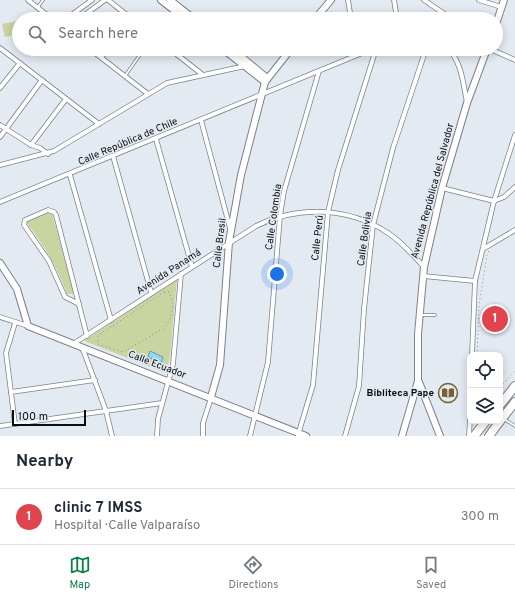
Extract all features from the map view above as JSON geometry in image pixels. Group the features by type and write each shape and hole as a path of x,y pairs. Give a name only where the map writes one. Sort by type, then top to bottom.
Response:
{"highway":[{"path":"503,400 515,386"},
{"path":"503,416 515,402"},
{"path":"474,436 484,424"},
{"path":"489,436 497,424"}],"street":[{"path":"28,0 42,12"},
{"path":"76,12 92,0"},
{"path":"89,12 105,0"},
{"path":"108,0 123,12"},
{"path":"161,0 176,12"},
{"path":"170,0 185,12"},
{"path":"321,12 331,0"},
{"path":"348,0 350,12"},
{"path":"394,0 396,12"},
{"path":"424,0 442,12"},
{"path":"479,0 501,7"},
{"path":"500,12 504,0"},
{"path":"0,48 99,124"},
{"path":"503,55 515,60"},
{"path":"99,56 148,94"},
{"path":"179,56 203,75"},
{"path":"234,56 248,65"},
{"path":"239,56 266,80 285,56"},
{"name":"Calle República de Chile","path":"0,202 70,175 355,56"},
{"name":"Calle Perú","path":"298,434 313,385 328,212 338,170 374,56"},
{"name":"Calle Bolivia","path":"345,436 359,386 364,309 373,225 393,148 424,56"},
{"path":"454,56 460,67 467,103"},
{"name":"Avenida República del Salvador","path":"402,436 418,381 420,314 424,267 442,188 467,103 486,56"},
{"path":"0,88 20,63"},
{"path":"0,165 48,154 167,83 248,65"},
{"name":"Calle Colombia","path":"250,436 268,362 280,216 285,187 319,72"},
{"path":"0,137 42,80"},
{"name":"Calle Brasil","path":"211,397 220,359 231,230 241,175 266,80"},
{"path":"31,145 66,99"},
{"path":"201,120 231,230"},
{"path":"0,125 48,154"},
{"path":"472,352 475,281 494,201 515,135"},
{"path":"156,139 192,266"},
{"path":"113,156 151,292"},
{"path":"70,175 111,320"},
{"path":"442,188 494,201 504,197 515,187"},
{"path":"79,304 64,295 49,261 24,225 25,220 48,210 54,212 79,304 87,336"},
{"name":"Avenida Panamá","path":"73,344 151,292 256,226 280,216 297,212 328,212 347,216 373,225 400,242 424,267"},
{"path":"483,250 515,230"},
{"path":"0,263 20,295 28,326"},
{"path":"0,276 7,273"},
{"path":"157,436 157,422 175,349 181,274"},
{"path":"423,276 475,281"},
{"name":"Calle Ecuador","path":"0,317 28,326 168,380 306,436"},
{"path":"15,323 6,353 15,424"},
{"path":"82,347 106,411 112,436"},
{"path":"11,392 95,380"},
{"path":"418,381 440,436"},
{"path":"203,436 203,423 211,397"},
{"path":"0,426 162,403"},
{"path":"469,436 470,424"},
{"path":"496,436 498,424"}],"lane":[{"path":"37,8 43,0"},
{"path":"124,76 139,56"},
{"path":"420,314 435,315"},
{"path":"503,422 515,426"}],"path":[{"path":"478,352 479,305 488,251"},
{"path":"164,292 169,292 172,298 169,322 164,328 129,350 123,352 98,344 98,336 100,334 164,292"},
{"path":"503,385 515,371"}],"green space":[{"path":"12,22 12,36 5,37 2,24"},
{"path":"50,212 52,214 74,291 73,294 67,294 50,256 26,222"},
{"path":"177,279 170,357 166,373 84,341"}],"water":[{"path":"150,351 163,357 161,363 148,357"}],"place":[{"name":"clinic 7 IMSS","path":"495,319"},
{"name":"Bibliteca Pape","path":"448,393"}]}
